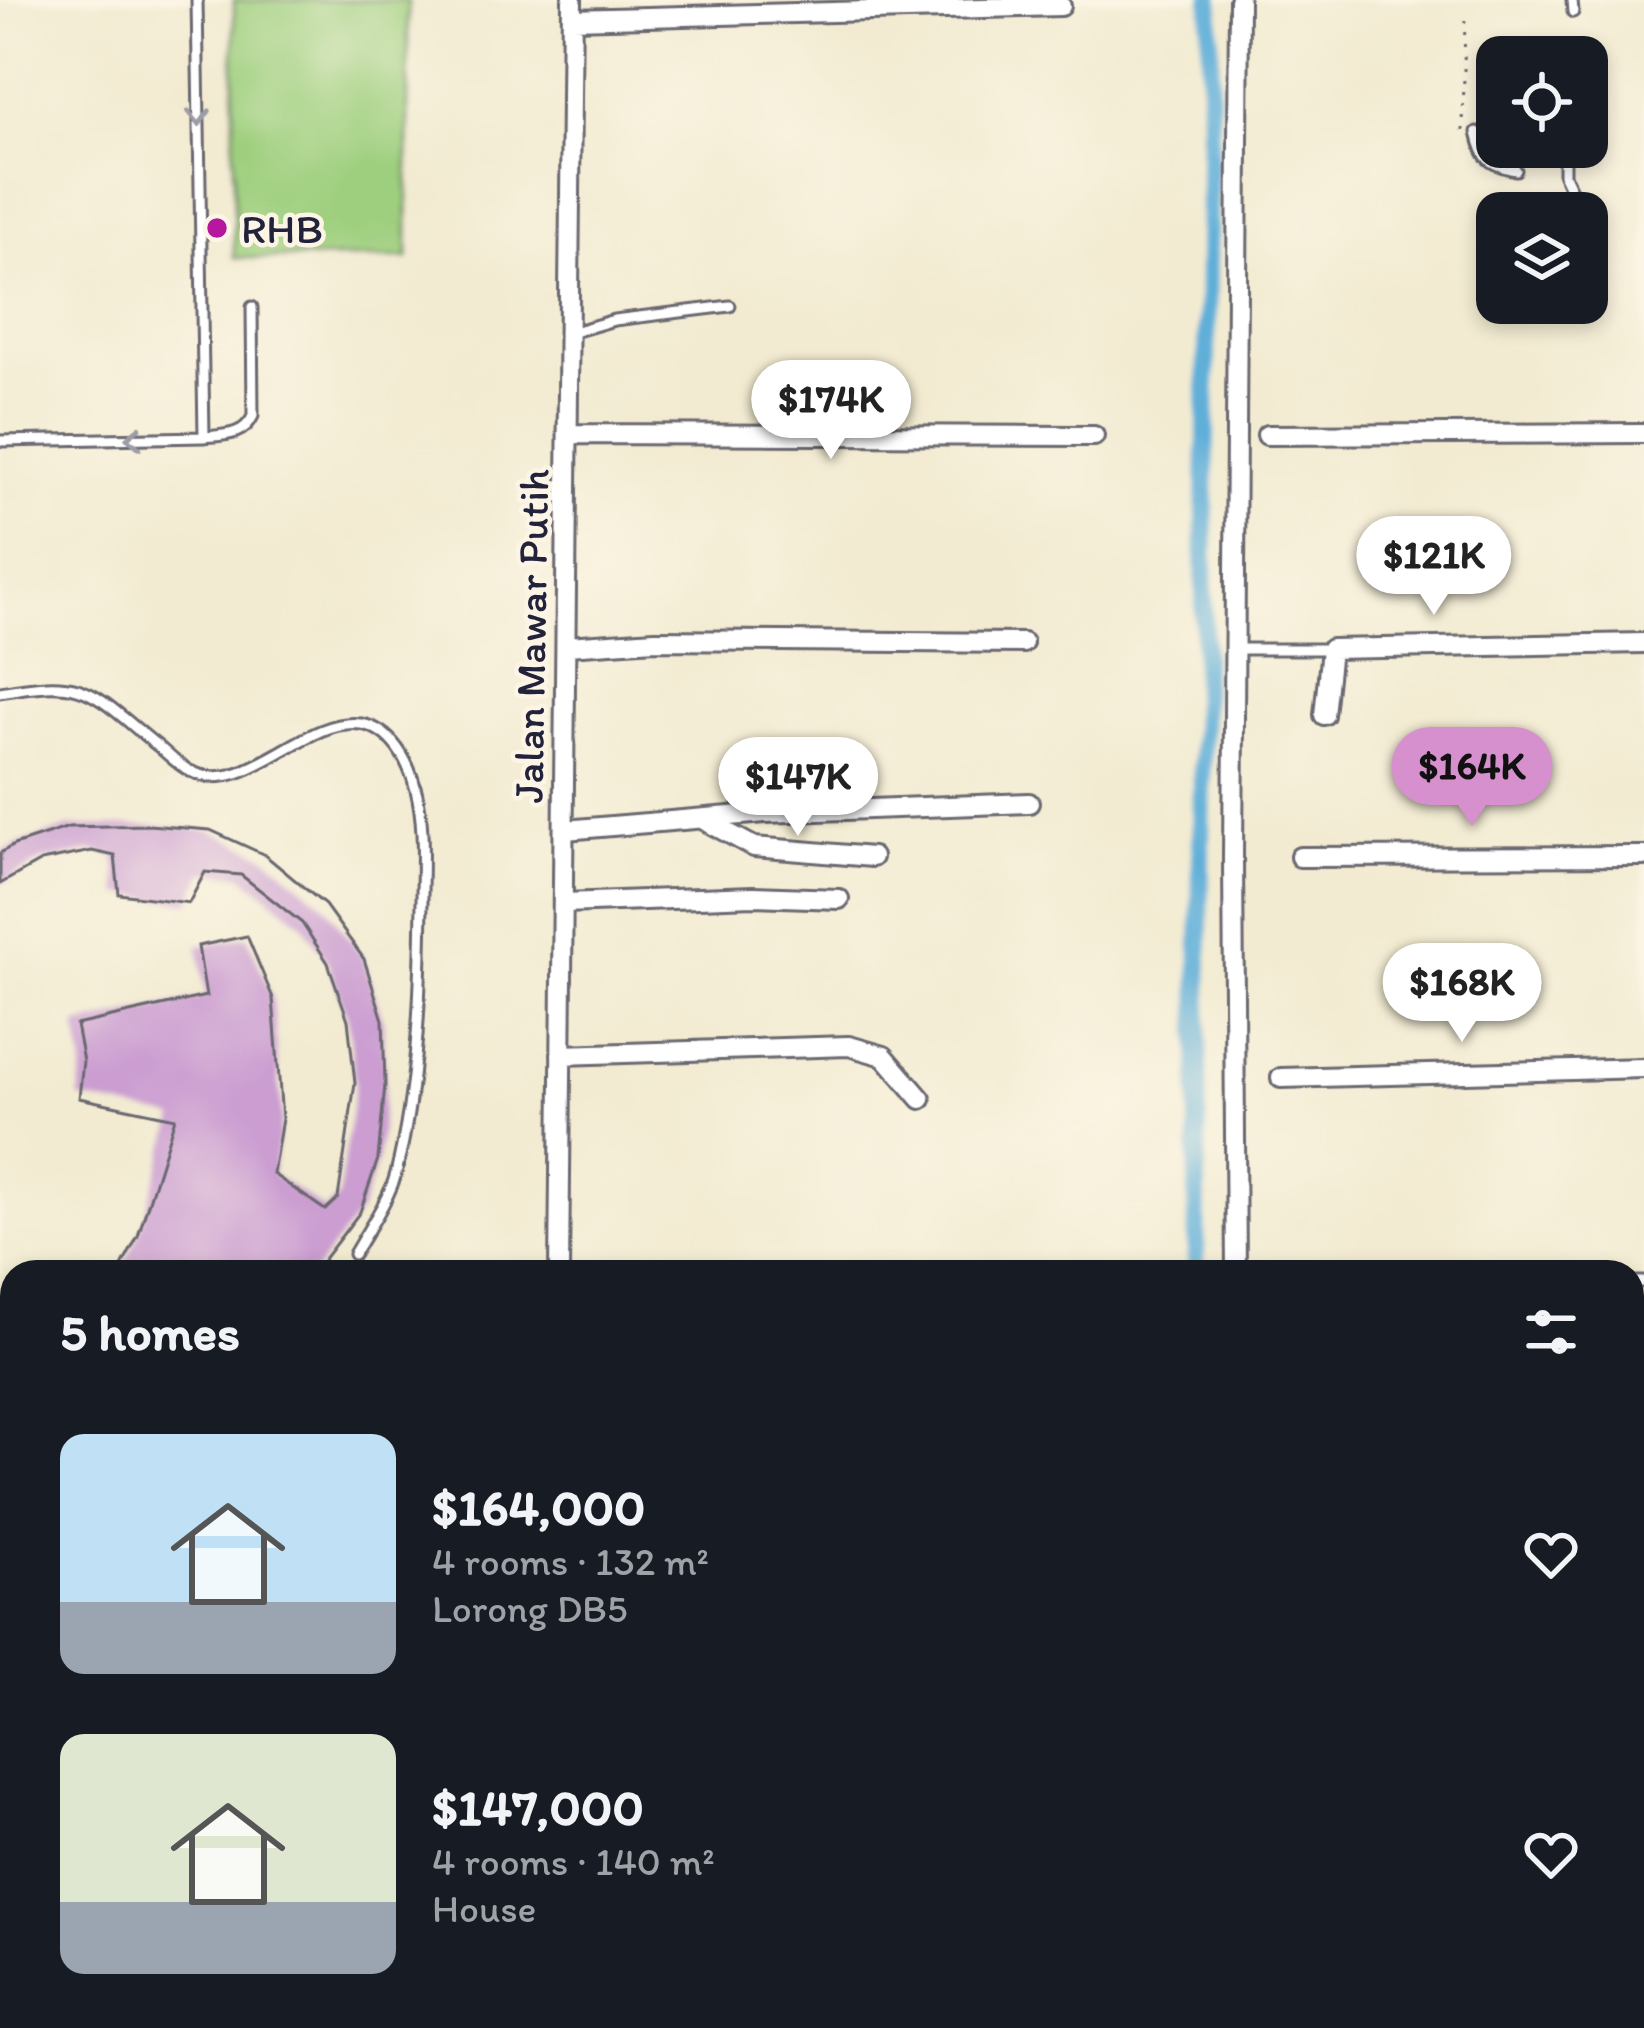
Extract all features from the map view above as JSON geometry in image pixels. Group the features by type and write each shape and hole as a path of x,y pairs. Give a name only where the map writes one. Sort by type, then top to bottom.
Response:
{"street":[{"path":"1236,1260 1239,0"},
{"path":"572,9 1061,6"},
{"name":"Jalan Mawar Putih","path":"559,1260 572,9"},
{"path":"1267,435 1644,433"},
{"path":"568,434 1094,436"},
{"path":"567,646 655,640 1023,643"},
{"path":"1324,715 1330,649 1644,643"},
{"path":"565,830 1029,803"},
{"path":"702,819 754,847 872,857"},
{"path":"1300,857 1644,856"},
{"path":"564,903 753,896 839,899"},
{"path":"561,1054 849,1046 884,1056 921,1099"},
{"path":"1281,1078 1644,1067"}],"lane":[{"path":"197,0 204,437"},
{"path":"1506,168 1516,170"},
{"path":"570,333 614,320 730,306"},
{"path":"0,441 235,433 248,426 253,416 252,307"},
{"path":"1236,649 1330,649"},
{"path":"0,692 46,683 74,685 95,695 190,772 220,778 344,724 382,730 395,744 416,788 422,836 413,1066 395,1177 354,1254"}],"path":[{"path":"1463,132 1466,12"}],"green space":[{"path":"234,0 408,0 408,258 234,258"}],"building":[{"path":"148,825 210,830 265,855 325,905 364,959 383,1020 385,1085 378,1159 360,1212 323,1260 125,1260 138,1236 175,1118 79,1098 83,1061 76,1025 206,996 198,946 247,936 273,998 282,1119 273,1174 325,1210 338,1198 355,1083 348,1020 328,963 302,923 241,875 205,872 189,903 119,894 115,856 92,851 41,861 0,884 0,853 69,827"}],"waterway":[{"path":"1196,1260 1211,0"}],"place":[{"name":"RHB","path":"217,228"}]}
